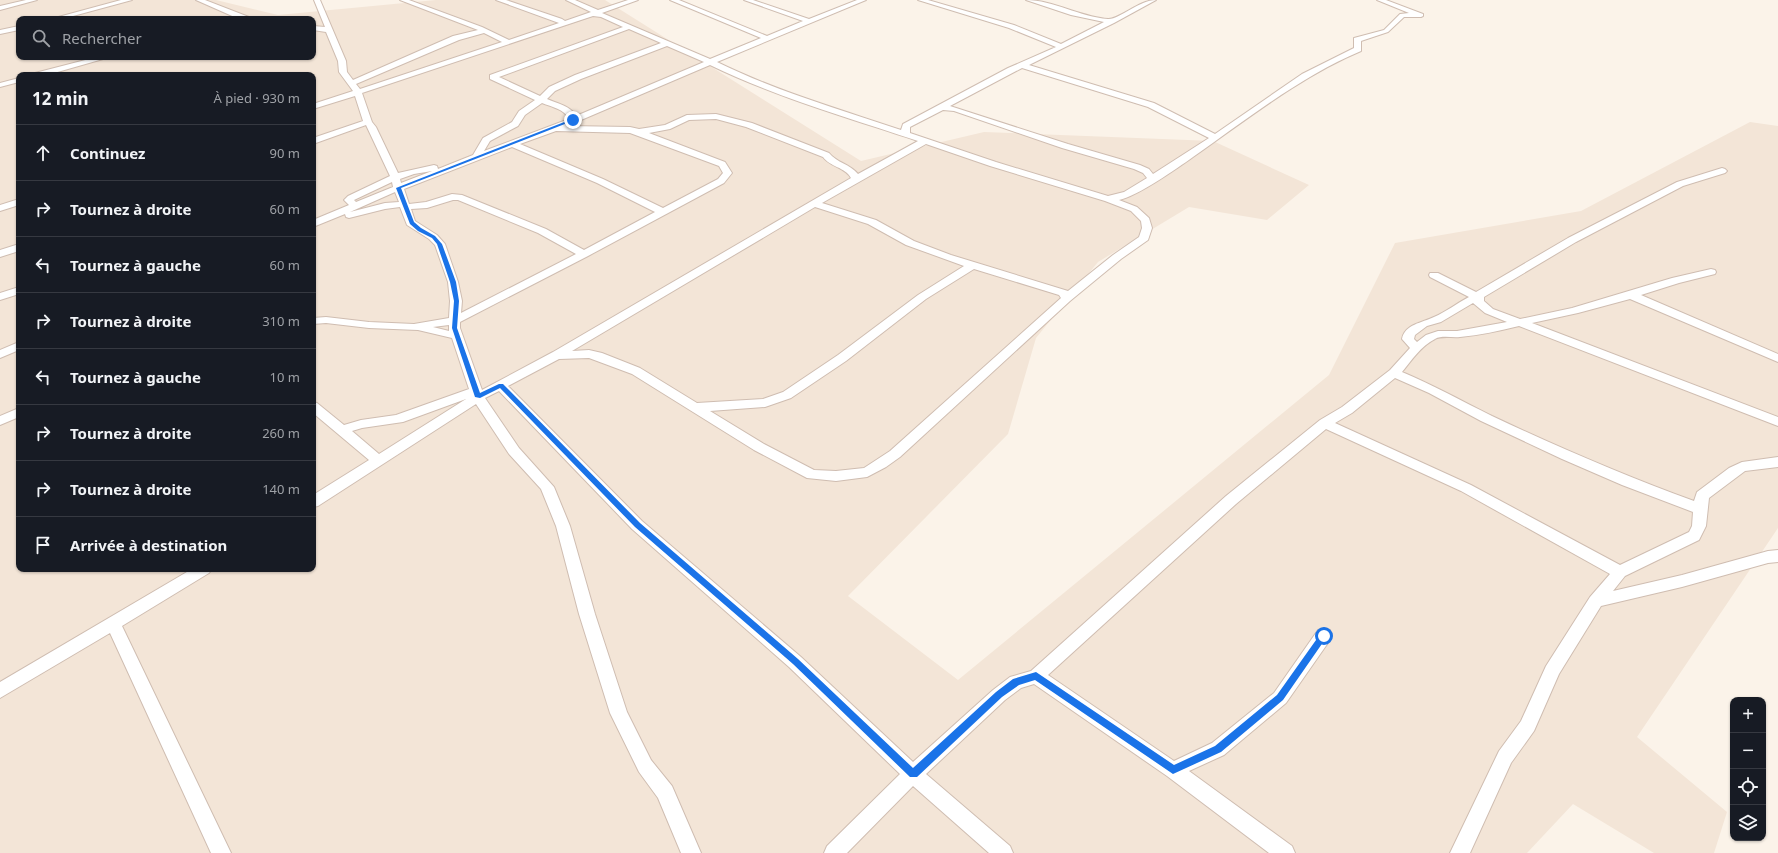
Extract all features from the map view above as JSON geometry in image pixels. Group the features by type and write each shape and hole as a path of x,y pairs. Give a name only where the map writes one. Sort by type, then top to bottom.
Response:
{"street":[{"path":"0,8 34,0"},
{"path":"66,16 129,0"},
{"path":"199,0 238,16"},
{"path":"317,0 342,60 343,72 355,88 368,122 372,127 396,182 411,223 433,237 440,244 453,282 456,301 454,328 477,394 514,451 547,487 563,526 588,614 619,713 645,766 665,792 691,853"},
{"path":"404,0 484,30 508,42"},
{"path":"499,0 561,22"},
{"path":"557,355 589,354 598,356 636,372 759,447 812,475 836,476 867,472 895,454 1066,299 1116,257 1144,238 1147,228 1146,220 1134,209 1108,199 925,141 905,131 881,127 743,78 569,0"},
{"path":"355,88 508,42 561,22 599,13 635,0"},
{"path":"673,0 760,34 766,38"},
{"path":"747,0 808,21"},
{"path":"316,223 355,206 396,182 427,168 452,167 554,128 695,70 766,38 863,0"},
{"path":"921,0 1050,40 1062,47"},
{"path":"1029,0 1043,1 1073,14 1112,22"},
{"path":"905,131 941,107 1011,70 1023,66 1062,47 1153,0"},
{"path":"1108,199 1127,194 1152,179 1305,76 1358,49 1357,40 1386,31 1402,15 1421,15 1380,0"},
{"path":"573,120 570,113 562,108 503,83 493,77 629,27"},
{"path":"316,28 329,30"},
{"path":"0,32 16,29"},
{"path":"316,106 456,38 484,30"},
{"path":"477,157 486,140 515,124 522,113 542,100 552,89 578,77 666,44"},
{"path":"49,72 95,60"},
{"path":"1023,66 1150,105 1215,137"},
{"path":"0,86 16,81"},
{"path":"941,107 955,109 1066,146 1137,167 1146,171 1152,179"},
{"path":"554,128 639,132 667,126 687,118 716,116 750,125 826,155 831,161 853,172 856,179"},
{"path":"316,140 368,122"},
{"path":"414,327 454,320 584,254 727,177 728,169 722,164 639,132"},
{"path":"342,430 361,424 398,419 501,386 557,355 856,179 925,141"},
{"path":"512,144 600,181 663,212"},
{"path":"1416,348 1408,339 1409,334 1423,324 1437,320 1572,240 1680,184 1722,171"},
{"path":"323,220 404,205 427,205 452,197 459,197 542,232 584,254"},
{"path":"0,199 16,203"},
{"path":"0,208 16,203"},
{"path":"814,204 872,222 910,243 972,265 1063,293 1067,296 1066,299"},
{"path":"0,254 16,248"},
{"path":"695,407 735,406 765,403 787,395 842,358 922,297 972,265"},
{"path":"834,853 913,774 999,694 1016,682 1036,676 1231,500 1325,423 1347,410 1394,373 1416,348 1430,337 1438,334 1475,332 1516,322 1574,311 1631,295 1676,280 1711,272"},
{"path":"1434,275 1478,297"},
{"path":"0,297 16,291"},
{"path":"1631,295 1778,358"},
{"path":"1478,297 1478,302 1489,311 1778,422"},
{"path":"316,317 414,327 457,336"},
{"path":"0,354 16,347"},
{"path":"1394,373 1433,390 1486,418 1567,456 1627,482 1701,508"},
{"path":"501,386 637,525 796,662 913,774 1003,853"},
{"path":"316,500 477,394"},
{"path":"316,408 378,460"},
{"path":"0,421 16,413"},
{"path":"1325,423 1466,488 1620,572"},
{"path":"1460,853 1505,758 1528,726 1552,672 1596,601 1620,572 1694,536 1699,526 1702,496 1734,471 1742,467 1778,462"},
{"path":"1596,601 1682,581 1768,557 1778,556"},
{"path":"0,692 199,572"},
{"path":"113,623 222,853"},
{"path":"1173,770 1218,749 1280,698 1324,636"},
{"path":"1036,676 1173,770 1285,853"}],"shaded area":[{"path":"0,0 216,0 278,15 436,0 605,0 861,161 984,132 1213,141 1309,185 1267,220 1189,207 1098,262 1036,338 1008,434 848,596 958,680 1329,375 1395,243 1581,211 1750,122 1778,126 1778,528 1637,737 1727,812 1714,853 1654,853 1573,804 1527,853 0,853"}],"route":[{"path":"573,120 398,188 411,223 433,237 440,244 453,282 456,301 454,328 478,397 501,386 637,525 796,662 913,774 999,694 1016,682 1036,676 1173,770 1218,749 1280,698 1314,648 1324,636"}]}
